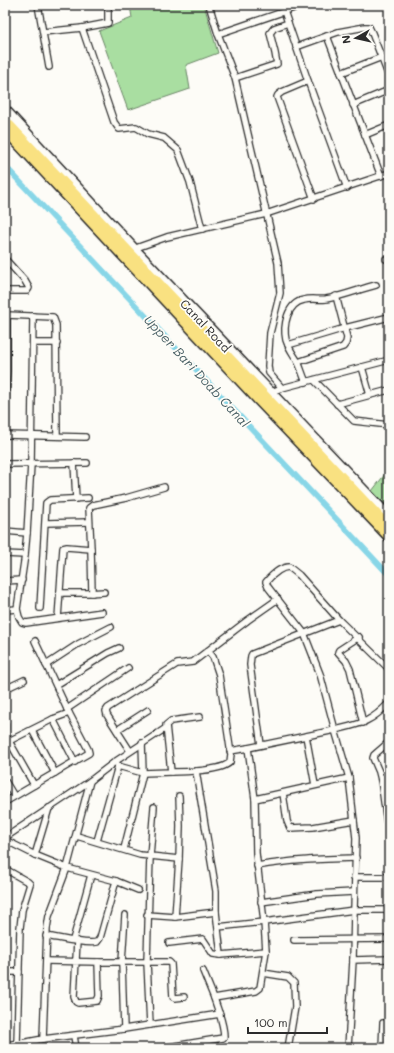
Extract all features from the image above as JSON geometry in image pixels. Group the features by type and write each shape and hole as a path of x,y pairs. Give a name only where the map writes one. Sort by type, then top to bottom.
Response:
{"main road":[{"name":"Canal Road","path":"5,120 389,527"},
{"name":"Canal Road","path":"5,130 128,251"},
{"name":"Canal Road","path":"265,396 389,537"}],"street":[{"path":"38,5 49,67"},
{"path":"42,32 108,24 108,5"},
{"path":"209,5 218,34 235,78 266,214 276,248 280,275 280,293 270,334 268,366 269,373 282,388"},
{"path":"218,34 303,5"},
{"path":"284,12 347,188"},
{"path":"235,78 277,64 276,53 270,33 274,28 288,23"},
{"path":"296,47 327,36 369,27 389,77"},
{"path":"82,28 116,126 119,130 138,127 148,134 161,136 174,146 182,158 202,229"},
{"path":"327,36 381,176"},
{"path":"341,73 382,57"},
{"path":"308,81 282,92 277,97 314,199"},
{"path":"353,105 389,90"},
{"path":"5,109 128,251 167,238 266,214 389,173"},
{"path":"365,135 389,125"},
{"path":"5,259 25,281 29,288 27,292 5,291"},
{"path":"306,382 298,362 292,354 285,335 288,314 295,304 304,300 320,300 376,285"},
{"path":"298,362 344,346 347,338 336,296"},
{"path":"5,406 6,315 53,317 56,325 57,436"},
{"path":"33,316 27,533 17,609 20,620 24,623 102,612"},
{"path":"288,345 389,317"},
{"path":"32,343 56,343"},
{"path":"389,360 282,388 265,396 389,516"},
{"path":"362,367 370,395"},
{"path":"314,380 355,422 389,425"},
{"path":"337,404 389,390"},
{"path":"5,435 85,437"},
{"path":"74,463 76,499"},
{"path":"5,464 87,463"},
{"path":"92,593 89,508 93,505 126,498 164,487"},
{"path":"40,608 43,542 47,501 88,498"},
{"path":"46,523 89,522"},
{"path":"5,531 27,533"},
{"path":"58,618 63,548 91,549"},
{"path":"5,554 25,555"},
{"path":"348,1048 356,858 356,838 349,778 318,668 304,633 268,587 266,582 284,567 289,567 299,575 339,620 359,637 389,669"},
{"path":"5,581 22,580"},
{"path":"60,593 104,592"},
{"path":"130,751 107,716 106,711 108,708 177,664 193,662 248,620 278,600"},
{"path":"5,610 17,609"},
{"path":"261,745 250,665 251,656 257,652 339,620"},
{"path":"46,665 78,644 111,627"},
{"path":"359,637 338,652 346,661 350,669 363,723"},
{"path":"5,802 75,762 89,752 34,641"},
{"path":"56,685 108,653 119,648"},
{"path":"117,764 143,773 196,771 226,766 230,762 230,751 219,675 213,657 208,651"},
{"path":"9,741 68,711 128,668"},
{"path":"5,689 24,680"},
{"path":"230,751 363,723 379,714 389,703"},
{"path":"117,730 148,710"},
{"path":"171,772 166,728 167,723 200,717"},
{"path":"53,719 75,762"},
{"path":"138,890 116,881 67,868 35,855 7,841 7,831 49,808 117,764 130,751 166,728"},
{"path":"32,730 56,773"},
{"path":"5,734 34,785"},
{"path":"306,736 315,785"},
{"path":"389,742 372,758 380,772 389,838"},
{"path":"124,849 143,773 142,743"},
{"path":"214,998 259,990 266,951 256,853 255,799 248,748"},
{"path":"97,841 117,764"},
{"path":"196,771 216,891 216,912 222,956"},
{"path":"381,780 389,773"},
{"path":"255,799 349,778"},
{"path":"5,780 14,796"},
{"path":"43,1039 46,936 49,916 77,836 90,781"},
{"path":"283,793 288,826 290,828 313,827 354,820"},
{"path":"175,917 180,826 178,796"},
{"path":"150,1025 147,962 147,915 154,806"},
{"path":"35,855 49,808"},
{"path":"77,836 140,855 179,859"},
{"path":"257,866 293,860 356,858"},
{"path":"5,869 30,884 22,910 21,922 19,972 21,1045"},
{"path":"92,875 75,941 76,961 74,997 76,1002 95,1002 99,999 98,962"},
{"path":"354,877 389,877"},
{"path":"46,936 92,943 98,940 116,881"},
{"path":"261,902 318,894 354,892"},
{"path":"218,927 354,910 389,910"},
{"path":"147,915 175,917 216,912"},
{"path":"124,1029 122,962 125,915"},
{"path":"169,943 203,939 213,954 222,956 266,951"},
{"path":"294,940 389,939"},
{"path":"352,960 389,958"},
{"path":"46,961 169,962 171,964 173,997 184,997"},
{"path":"162,1048 224,1037 220,1014 203,971"},
{"path":"5,972 19,972"},
{"path":"263,973 288,977 294,983 295,1007 288,1048"},
{"path":"5,1045 21,1045 43,1039 124,1029 220,1014"},
{"path":"382,1048 383,1023"},
{"path":"74,1036 76,1048"}],"green space":[{"path":"130,5 204,5 218,53 186,65 190,89 128,110 99,31 132,18"},
{"path":"389,469 389,508 372,491"}],"waterway":[{"name":"Upper Bari Doab Canal","path":"5,166 389,575"}]}
